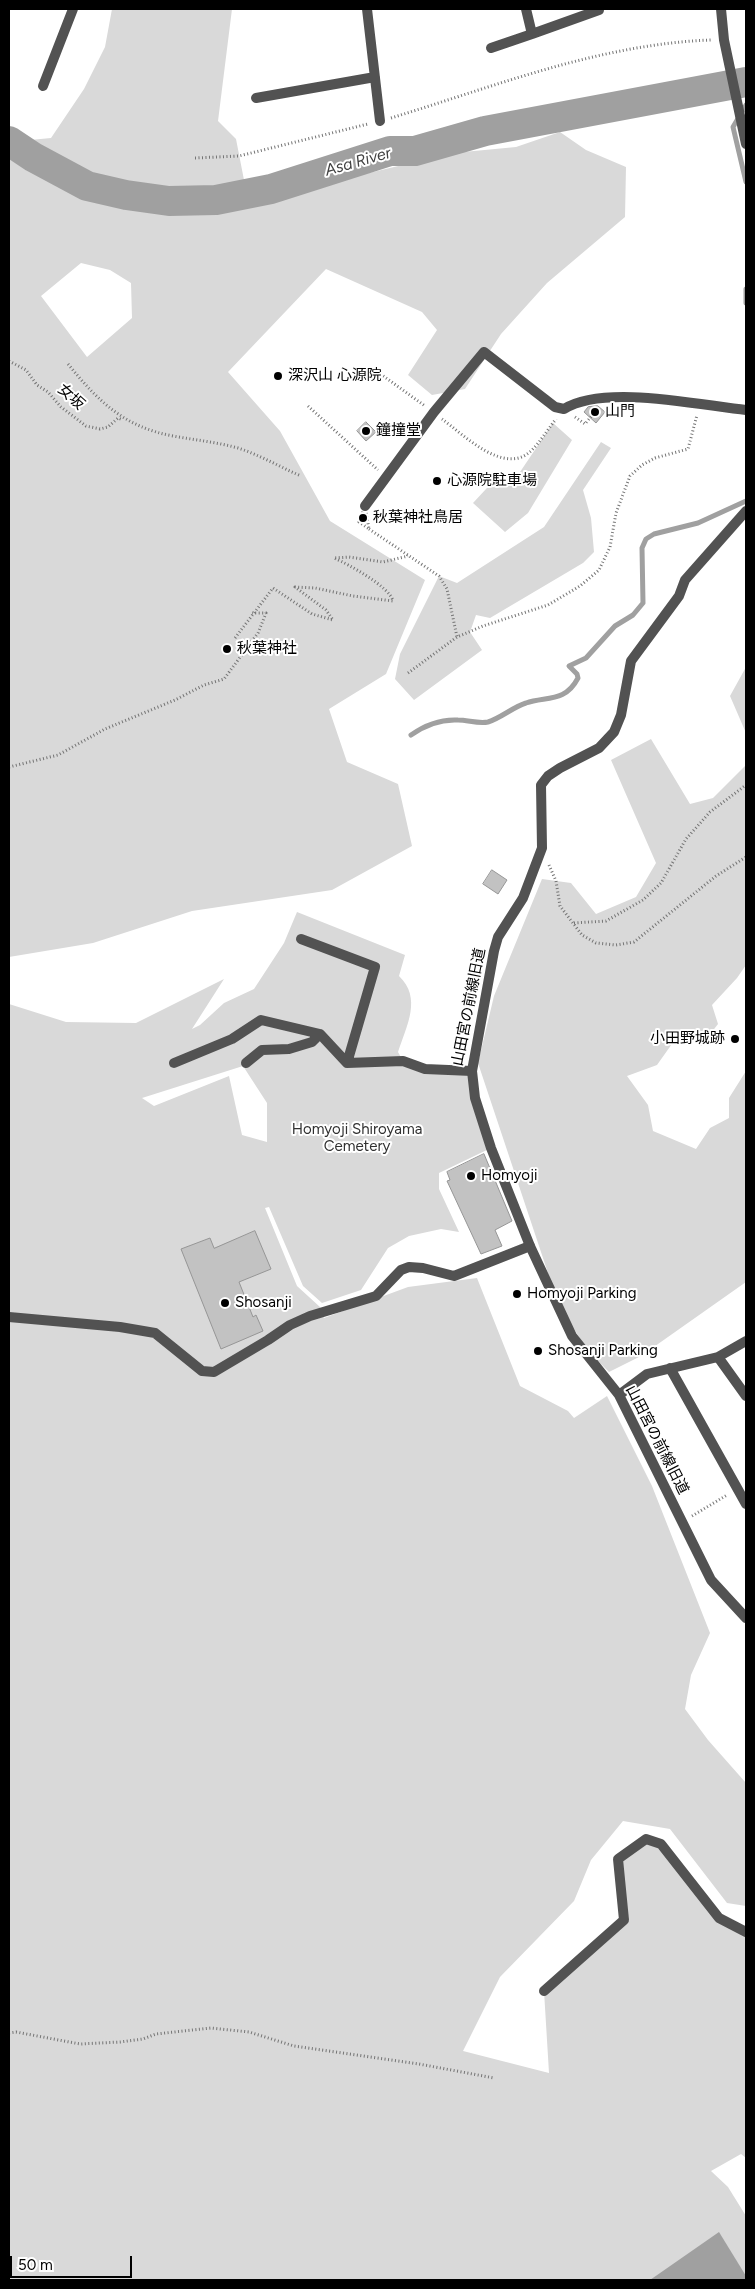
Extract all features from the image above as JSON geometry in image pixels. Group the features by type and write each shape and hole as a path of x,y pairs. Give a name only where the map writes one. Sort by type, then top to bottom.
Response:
{"street":[{"path":"43,86 73,9"},
{"path":"367,9 380,121"},
{"path":"526,9 532,34"},
{"path":"491,48 599,9"},
{"path":"721,9 724,40 746,144"},
{"path":"256,98 375,76"},
{"path":"365,506 434,412 484,352 555,407 564,409 572,404 593,398 610,396 746,410"},
{"name":"山田宮の前線旧道","path":"746,511 685,580 679,596 632,661 621,715 614,732 599,748 560,768 548,776 541,785 542,848 523,898 498,937 472,1071 475,1098 491,1148 530,1246 572,1336 619,1395 711,1580 746,1618"},
{"path":"301,939 374,967 347,1063"},
{"path":"174,1063 232,1039 261,1020 320,1034 347,1063 403,1061 425,1069 472,1071"},
{"path":"246,1063 262,1050 289,1049 312,1042 320,1034"},
{"path":"9,1317 120,1327 155,1333 202,1371 214,1372 290,1325 310,1316 376,1296 401,1270 409,1267 423,1268 454,1276 530,1246"},
{"path":"619,1395 647,1374 718,1358 746,1341"},
{"path":"718,1358 746,1396"},
{"path":"670,1368 746,1504"},
{"path":"544,1991 624,1920 618,1859 646,1839 661,1844 719,1918 746,1932"}],"path":[{"path":"195,158 239,156 380,121 599,54 646,45 724,40"},
{"name":"女坂","path":"9,361 26,370 37,385 48,392 61,407 86,426 108,427 118,418 124,420"},
{"path":"68,364 94,396 124,420 171,436 237,448 301,476"},
{"path":"359,378 375,370 492,456 518,458 531,451 564,409"},
{"path":"408,673 457,636 548,605 580,586 599,570 610,547 616,513 630,476 642,465 655,458 688,449 700,405"},
{"path":"308,406 386,476"},
{"path":"369,529 439,576 447,589 457,636"},
{"path":"235,638 252,613 273,588 312,614 333,620 326,610 295,587 315,588 353,596 393,601 392,596 385,590 344,562 334,558 349,557 383,562 408,556"},
{"path":"9,767 58,755 106,729 176,700 204,685 224,679 258,633 266,614 252,613"},
{"path":"574,923 606,921 643,900 661,883 686,839 710,812 746,786"},
{"path":"542,848 556,881 560,906 582,935 596,943 616,945 634,942 710,881 746,857"},
{"path":"702,1511 737,1490"},
{"path":"9,2033 16,2032 80,2044 120,2042 156,2034 211,2028 250,2032 294,2046 419,2064 494,2078"}],"green space":[{"path":"112,9 232,9 218,121 236,139 244,180 255,200 453,153 516,147 560,132 586,150 626,167 625,217 547,283 501,334 465,389 432,395 408,375 437,330 422,312 326,269 228,372 280,431 330,521 425,580 386,674 329,709 347,762 398,784 412,846 332,890 192,911 93,943 9,957 9,142 51,138 84,89 105,47","holes":["81,263 110,270 131,283 132,318 87,357 41,296"]},
{"path":"553,423 572,440 528,513 505,532 473,503 499,475 518,475"},
{"path":"601,442 611,448 583,490 591,518 594,552 583,563 490,618 476,615 470,632 482,650 414,700 395,679 400,654 439,576 457,583 544,527"},
{"path":"746,667 746,733 730,696"},
{"path":"651,739 690,804 713,798 746,765 746,965 737,978 712,1005 718,1024 701,1046 679,1034 657,1065 627,1076 648,1105 653,1131 696,1149 710,1128 729,1118 729,1098 746,1071 746,1282 641,1356 609,1372 587,1350 558,1303 478,1063 494,996 542,879 571,883 596,914 636,897 656,863 611,760"},
{"name":"Homyoji Shiroyama Cemetery","path":"297,912 405,955 399,976 406,984 410,993 411,1012 398,1052 403,1061 472,1071 491,1148 439,1173 439,1189 459,1232 441,1229 409,1236 388,1248 361,1290 322,1303 303,1286 269,1207 265,1208 297,1286 320,1307 324,1318 408,1287 477,1278 520,1386 568,1411 574,1418 607,1396 652,1486 710,1633 691,1675 685,1709 708,1740 746,1783 746,1906 727,1903 670,1829 623,1821 591,1860 574,1901 500,1977 463,2051 549,2073 544,1991 624,1920 618,1859 646,1839 661,1844 719,1918 746,1932 746,2158 741,2154 711,2171 728,2187 746,2216 746,2280 9,2280 9,1004 66,1022 136,1023 224,979 192,1029 200,1025 224,1003 254,989 284,943","holes":["243,1066 267,1103 267,1142 242,1135 229,1076 154,1106 142,1098"]}],"shaded area":[{"path":"719,2232 746,2276 746,2280 650,2280"}],"building":[{"name":"山門","path":"598,406 605,412 596,423 584,412 588,407"},
{"name":"鐘撞堂","path":"366,422 376,432 366,441 357,431"},
{"path":"492,870 507,880 498,894 483,884"},
{"path":"484,1154 512,1221 495,1230 502,1246 481,1254 447,1181 450,1180 447,1172"},
{"path":"255,1231 271,1269 239,1282 253,1317 256,1315 263,1331 221,1349 181,1249 210,1238 214,1248"}],"waterway":[{"name":"Asa River","path":"9,141 33,157 87,186 126,195 169,201 216,200 271,189 390,151 415,151 485,131 746,82"},
{"path":"746,105 733,127 746,182"},
{"path":"746,289 746,303"},
{"path":"411,735 422,728 439,722 458,720 480,723 488,722 521,705 555,697 567,691 578,678 577,674 569,666 586,658 615,626 633,615 643,603 642,548 646,539 654,534 698,523 746,501"}],"place":[{"name":"深沢山 心源院","path":"278,376"},
{"name":"山門","path":"595,412"},
{"name":"鐘撞堂","path":"366,431"},
{"name":"心源院駐車場","path":"437,481"},
{"name":"秋葉神社鳥居","path":"363,518"},
{"name":"秋葉神社","path":"227,649"},
{"name":"小田野城跡","path":"735,1039"},
{"name":"Homyoji","path":"471,1176"},
{"name":"Homyoji Parking","path":"517,1294"},
{"name":"Shosanji","path":"225,1303"},
{"name":"Shosanji Parking","path":"538,1351"}]}
